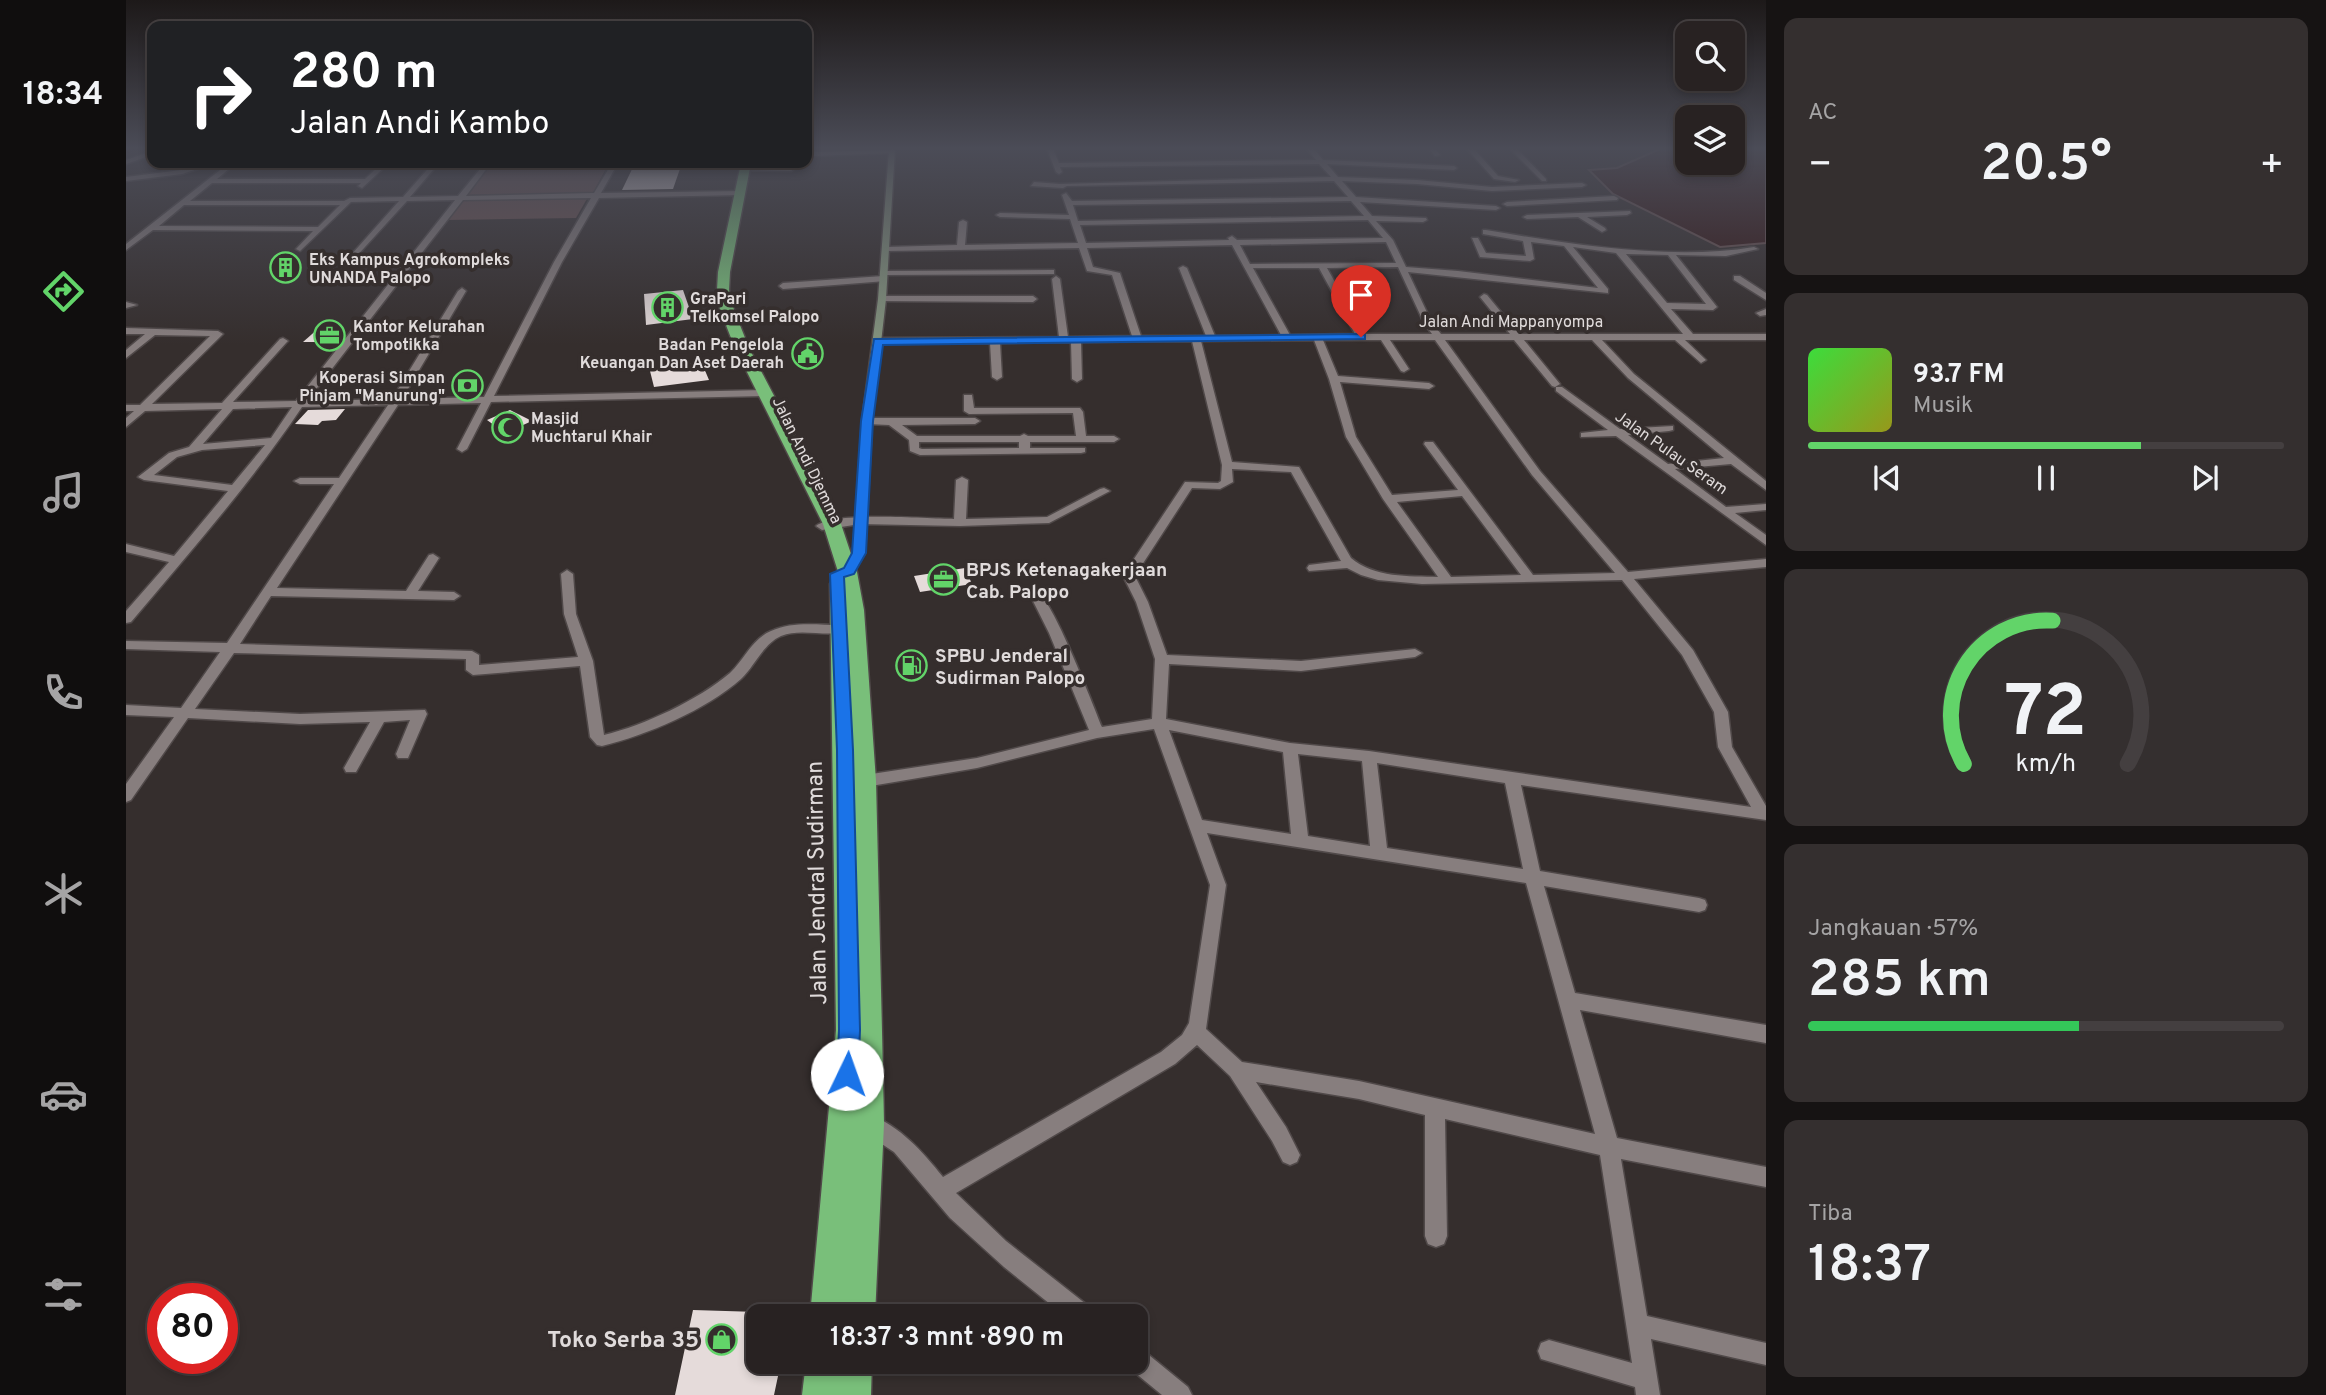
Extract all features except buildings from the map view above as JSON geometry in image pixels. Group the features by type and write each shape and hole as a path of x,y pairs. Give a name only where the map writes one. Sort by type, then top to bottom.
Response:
{"highway":[{"name":"Jalan Andi Djemma","path":"731,214 715,291 729,340 761,394 827,525 843,573"},
{"name":"Jalan Jendral Sudirman","path":"843,573 840,629 850,1030 869,1124 859,1304"},
{"name":"Jalan Jendral Sudirman","path":"828,1304 843,1121 858,1073 865,781 854,610 843,573"},
{"path":"820,1395 822,1374"},
{"path":"853,1395 854,1374"}],"street":[{"path":"128,244 169,214"},
{"path":"300,249 335,214"},
{"path":"354,257 391,214"},
{"path":"126,619 274,441 300,403 447,214"},
{"path":"462,449 485,400 586,214"},
{"path":"843,573 859,553 867,421 878,341 888,214"},
{"path":"1072,214 1090,268 1116,273 1138,338"},
{"path":"1219,214 1287,338"},
{"path":"1366,214 1390,240 1428,323 1536,473 1626,576 1688,653 1724,720 1722,735 1725,747 1764,815"},
{"path":"1527,217 1601,214"},
{"path":"1000,215 1074,220 1423,220"},
{"path":"1579,215 1602,230"},
{"path":"961,247 963,222"},
{"path":"126,232 321,229"},
{"path":"1486,232 1619,251 1733,254 1754,249"},
{"path":"1475,240 1483,255 1531,263 1527,239"},
{"path":"886,249 1390,240"},
{"path":"1249,266 1404,267 1605,291 1567,245"},
{"path":"1619,251 1690,337"},
{"path":"411,262 467,261 482,253"},
{"path":"1665,306 1713,308 1670,253"},
{"path":"1321,265 1361,337"},
{"path":"1183,268 1211,338"},
{"path":"783,286 884,276 1054,276 1064,339"},
{"path":"1737,278 1766,297"},
{"path":"126,796 231,647 396,400 462,291"},
{"name":"Jalan Pulau Seram","path":"1484,297 1557,386 1766,541"},
{"path":"882,299 1033,299"},
{"path":"126,331 218,334 126,424"},
{"path":"126,355 153,332"},
{"path":"1317,337 1334,379 1351,437 1389,499 1447,581"},
{"name":"Jalan Andi Mappanyompa","path":"878,341 1317,337 1763,339"},
{"path":"1384,337 1404,369"},
{"path":"1594,337 1631,376 1766,487"},
{"path":"1677,337 1701,360"},
{"path":"939,1191 1168,1058 1196,1032 1218,896 1216,874 1160,723 1162,659 1131,575 1189,484 1224,485 1228,478 1196,338"},
{"path":"1076,339 1077,379"},
{"path":"192,450 283,341"},
{"path":"995,341 997,377"},
{"path":"1334,379 1429,386"},
{"path":"126,408 761,394"},
{"path":"968,397 969,411 1076,410 1079,412 1081,438"},
{"path":"867,421 975,421"},
{"path":"892,422 914,439 1114,439"},
{"path":"1585,435 1669,428"},
{"path":"1024,438 1025,451"},
{"path":"914,439 914,449 920,452 1081,450"},
{"path":"234,489 144,477 173,454 274,441"},
{"path":"1429,444 1463,493 1530,579"},
{"path":"1666,467 1734,460"},
{"path":"1227,465 1294,469 1348,564 1364,573 1447,581 1530,579 1626,576 1766,563"},
{"path":"960,523 962,480"},
{"path":"300,481 342,481"},
{"path":"827,525 860,521 960,523 1049,520 1104,491"},
{"path":"1389,499 1463,493"},
{"path":"1726,510 1766,507"},
{"path":"126,548 177,560"},
{"path":"410,594 433,558"},
{"path":"1313,568 1348,564"},
{"path":"567,574 570,614 586,661 597,737 605,741 713,693 743,669 771,635 787,631 840,629"},
{"path":"268,592 454,596"},
{"path":"1037,595 1056,633 1097,733"},
{"path":"126,645 472,655 473,670 586,661"},
{"path":"1162,659 1301,666 1415,653"},
{"path":"126,710 300,719 421,714 403,754"},
{"path":"351,768 380,717"},
{"path":"865,781 977,763 1097,733 1160,723 1290,748 1369,756 1764,815"},
{"path":"1290,748 1300,841"},
{"path":"1369,756 1379,852"},
{"path":"1512,778 1533,877 1609,1147 1647,1387 1549,1350"},
{"path":"1199,826 1379,852 1699,905"},
{"path":"1567,1000 1766,1034"},
{"path":"1196,1032 1237,1070 1290,1155"},
{"path":"1237,1070 1359,1090 1609,1147 1766,1177"},
{"path":"1435,1109 1437,1237"},
{"path":"843,1121 869,1124 902,1144 939,1191 971,1225 1068,1304"},
{"path":"1637,1325 1766,1354"},
{"path":"1148,1369 1180,1395"}],"shaded area":[{"path":"451,214 578,214 576,218 447,220"},
{"path":"1654,214 1766,214 1766,243 1720,247"}],"place":[{"name":"Eks Kampus Agrokompleks UNANDA Palopo","path":"286,268"},
{"name":"GraPari Telkomsel Palopo","path":"667,307"},
{"name":"Kantor Kelurahan Tompotikka","path":"330,335"},
{"name":"Badan Pengelola Keuangan Dan Aset Daerah","path":"807,353"},
{"name":"Koperasi Simpan Pinjam \"Manurung\"","path":"468,386"},
{"name":"Masjid Muchtarul Khair","path":"508,427"},
{"name":"BPJS Ketenagakerjaan Cab. Palopo","path":"943,580"},
{"name":"SPBU Jenderal Sudirman Palopo","path":"912,666"},
{"name":"Toko Serba 35","path":"722,1339"}],"route":[{"path":"847,1074 850,1030 845,750 837,574 849,571 859,553 867,421 878,341 1361,337"}]}
